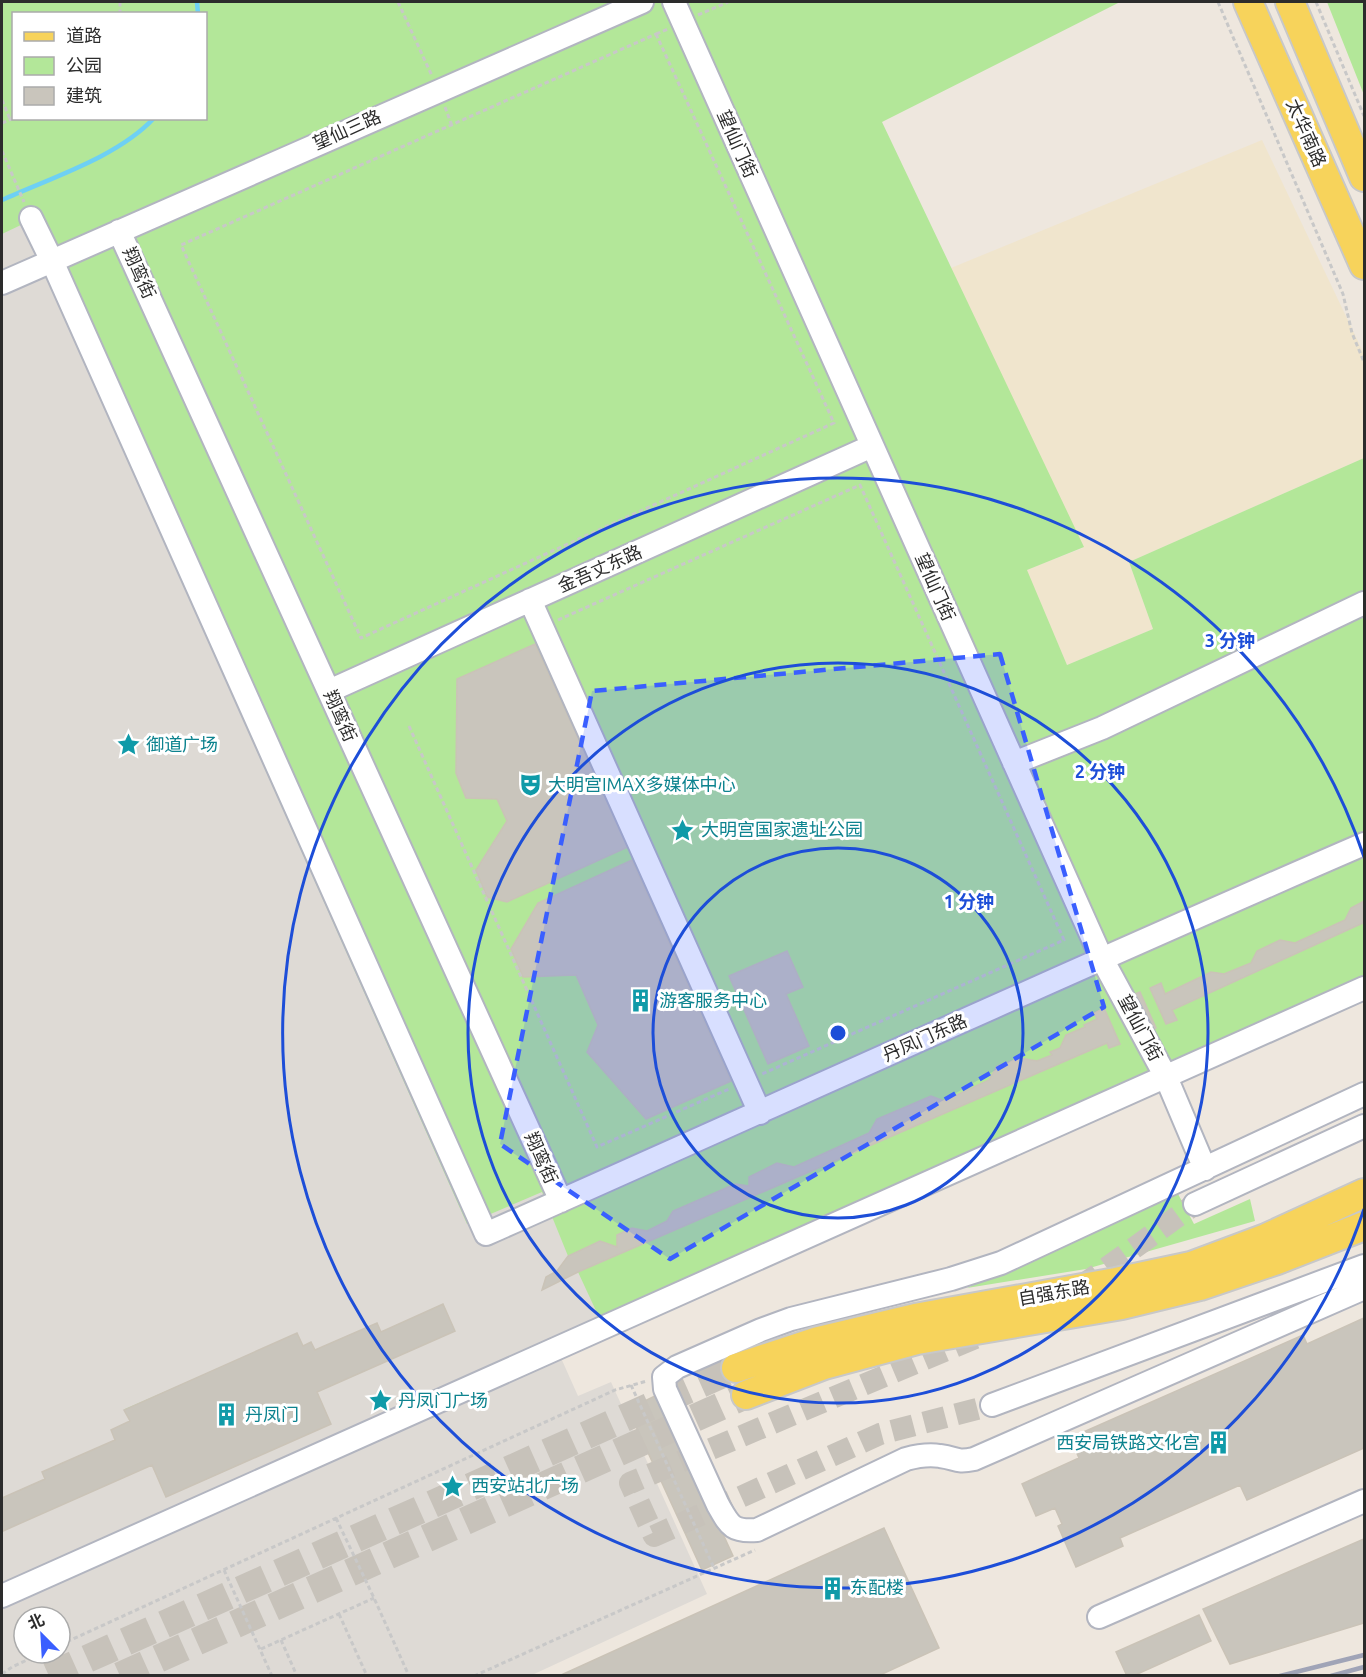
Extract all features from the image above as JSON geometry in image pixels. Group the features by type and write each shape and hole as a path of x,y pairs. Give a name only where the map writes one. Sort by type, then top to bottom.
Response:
{"main road":[{"name":"太华南路","path":"1248,2 1365,265"},
{"name":"太华南路","path":"1290,2 1365,177"},
{"name":"自强东路","path":"736,1368 818,1341 915,1318 1116,1282 1191,1266 1266,1238 1365,1193"},
{"name":"自强东路","path":"746,1395 824,1365 917,1340 1122,1305 1200,1286 1277,1260 1365,1226"}],"street":[{"name":"望仙三路","path":"2,283 642,2"},
{"name":"望仙门街","path":"674,2 1101,957 1166,1077 1205,1169"},
{"path":"31,218 52,261"},
{"name":"翔鸾街","path":"119,231 561,1201"},
{"name":"丹凤门东路","path":"52,261 486,1234 760,1113 1101,957 1365,843"},
{"name":"金吾丈东路","path":"329,692 872,446"},
{"path":"530,600 760,1113"},
{"path":"1014,763 1102,728 1365,603"},
{"path":"2,1596 1365,988"},
{"path":"1365,1094 1001,1263 951,1279 791,1318 677,1367 663,1377 665,1389 718,1506 728,1522 742,1531 757,1530 906,1459 923,1455 939,1455 962,1461 974,1459 1365,1288"},
{"path":"1195,1204 1365,1126"},
{"path":"992,1406 1365,1266"},
{"path":"1099,1617 1365,1501"}],"path":[{"path":"398,2 438,90"},
{"path":"1218,2 1335,274 1343,294 1352,333 1365,362"},
{"path":"1316,2 1365,116"},
{"path":"656,34 834,423 361,638 181,245 656,34"},
{"path":"2,100 12,118 2,123"},
{"path":"2,151 31,218"},
{"path":"409,726 597,1147 1064,940 860,484 542,627"},
{"path":"72,1640 615,1390 663,1377"},
{"path":"631,1385 714,1568"},
{"path":"336,1518 409,1676"},
{"path":"474,1676 763,1546 757,1530"},
{"path":"224,1570 272,1676"},
{"path":"261,1649 374,1598"},
{"path":"339,1614 367,1676"},
{"path":"281,1640 297,1676"},
{"path":"2,1674 16,1665"}],"highlighted area":[{"path":"1000,654 1104,1007 670,1259 500,1144 592,691"}],"shaded area":[{"path":"1262,140 1364,354 1364,458 1129,562 1153,629 1067,665 1026,570 1083,548 951,268"},
{"path":"23,224 467,1224 542,1192 568,1256 557,1271 546,1277 542,1289 578,1272 604,1328 557,1349 578,1396 611,1382 707,1594 532,1675 2,1675 2,1527 4,1530 152,1465 166,1497 330,1424 317,1392 455,1331 443,1304 381,1332 377,1323 315,1350 311,1342 303,1346 297,1334 125,1409 130,1421 111,1430 115,1440 42,1472 45,1479 2,1498 2,234"}],"green space":[{"name":"大明宫国家遗址公园","path":"2,2 1120,2 882,122 1084,547 1027,570 1067,665 1153,629 1129,562 1364,458 1364,996 2,1600"},
{"path":"1327,2 1364,2 1364,95"},
{"path":"1177,1192 1194,1224 1250,1199 1255,1221 1086,1269 967,1288"}],"building":[{"name":"大明宫IMAX多媒体中心","path":"535,644 628,847 507,902 487,897 476,870 507,821 497,799 466,798 456,773 457,679"},
{"name":"游客服务中心","path":"632,860 731,1081 646,1119 587,1052 598,1025 576,975 523,977 511,949 538,903"},
{"path":"1364,901 1363,923 1172,1010 1177,1020 1166,1024 1150,988 1161,983 1165,994 1211,972 1224,974 1251,963 1257,951 1280,940 1295,943 1345,920 1351,908"},
{"path":"787,951 803,987 786,994 809,1046 768,1064 729,976"},
{"path":"1140,992 1156,1028 1148,1032 1132,995"},
{"path":"1104,1008 1120,1044 1109,1048 1107,1043 578,1272 542,1290 546,1277 557,1271 568,1256 600,1241 617,1247 617,1235 632,1228 647,1231 667,1221 673,1211 735,1184 749,1186 749,1177 777,1163 794,1167 869,1133 877,1119 931,1096 944,1101 989,1080 997,1066 1020,1058 1037,1061 1052,1055 1050,1052 1060,1048 1066,1035 1097,1019 1094,1013"},
{"name":"丹凤门","path":"443,1304 455,1331 317,1392 331,1424 166,1497 152,1465 3,1531 2,1498 45,1479 42,1472 115,1440 111,1430 130,1421 124,1410 297,1333 303,1346 311,1342 315,1350 377,1323 381,1332"},
{"name":"西安局铁路文化宫","path":"1364,1318 1364,1448 1247,1500 1240,1485 1120,1538 1123,1546 1076,1567 1058,1526 1062,1524 1055,1508 1036,1516 1022,1484 1079,1458 1070,1438 1303,1335 1307,1344"},
{"path":"659,1394 733,1556 702,1570 628,1409"},
{"name":"东配楼","path":"884,1528 939,1648 878,1676 559,1676"},
{"path":"1364,1539 1364,1623 1230,1664 1203,1609"},
{"path":"1199,1615 1211,1641 1133,1676 1127,1676 1116,1652"}],"waterway":[{"path":"197,2 198,12"},
{"path":"2,200 103,155 139,132 152,120"}],"tunnel":[{"path":"1080,1287 1195,1204"},
{"path":"975,1338 630,1483 654,1536 880,1434 992,1405"},
{"path":"49,1676 736,1368"},
{"path":"120,1676 746,1395"}],"railway":[{"path":"1280,1676 1364,1655"},
{"path":"1331,1676 1364,1667"}],"place":[{"name":"御道广场","path":"128,745"},
{"name":"大明宫IMAX多媒体中心","path":"530,785"},
{"name":"大明宫国家遗址公园","path":"683,830"},
{"name":"游客服务中心","path":"641,1001"},
{"name":"丹凤门广场","path":"380,1401"},
{"name":"丹凤门","path":"227,1415"},
{"name":"西安局铁路文化宫","path":"1218,1443"},
{"name":"西安站北广场","path":"453,1486"},
{"name":"东配楼","path":"832,1588"}]}
